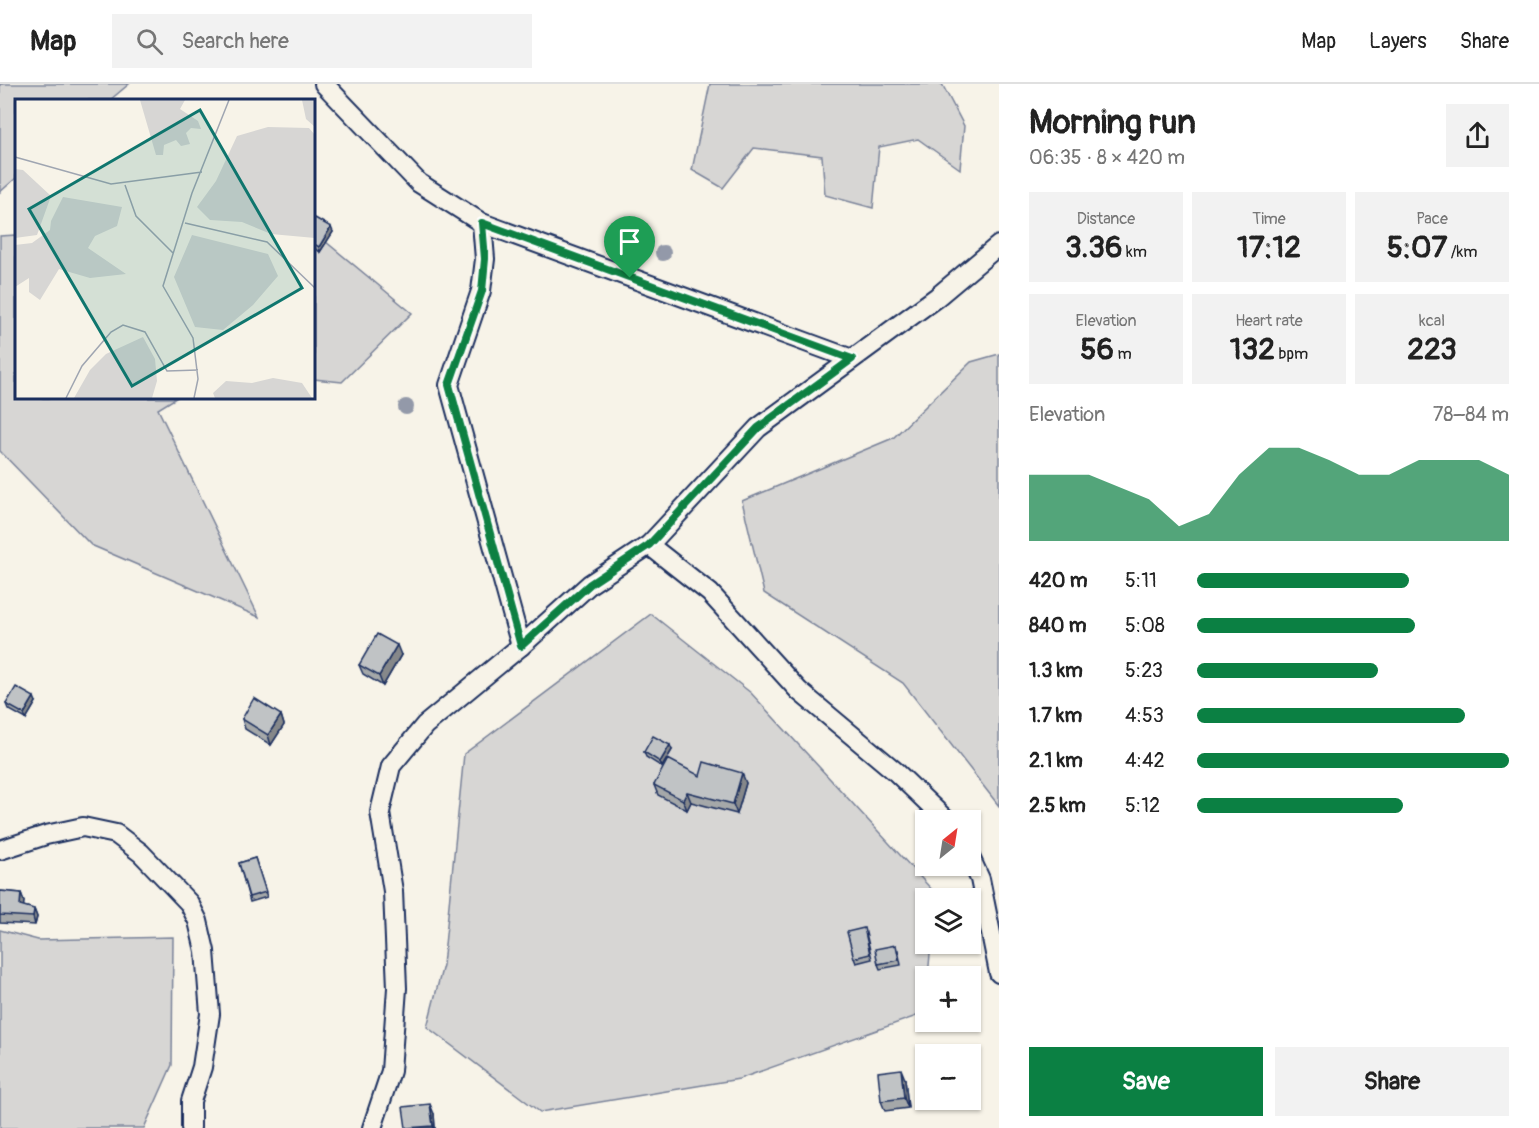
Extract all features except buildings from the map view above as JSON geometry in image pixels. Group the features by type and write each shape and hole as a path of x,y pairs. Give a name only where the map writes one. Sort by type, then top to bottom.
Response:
{"street":[{"path":"324,84 419,183 482,223 852,359"},
{"path":"482,223 485,259 482,291 449,385 521,646"},
{"path":"372,1128 391,1071 397,988 393,891 380,812 391,766 425,725 521,646 590,584 649,545 758,428 937,297 999,245"},
{"path":"649,545 710,593 799,691 896,772 936,810"},
{"path":"0,850 46,835 83,827 116,834 141,853 189,903 198,921 205,951 210,1014 202,1067 190,1101 191,1128"},
{"path":"979,876 999,973"}],"shaded area":[{"path":"0,84 129,84 111,99 15,99 15,179 0,192"},
{"path":"710,84 942,84 964,126 960,169 918,139 879,147 873,208 825,195 822,156 754,148 723,188 692,170"},
{"path":"315,233 412,313 342,382 315,379"},
{"path":"15,235 15,399 174,399 158,409 259,617 91,545 0,451 0,236"},
{"path":"999,354 999,806 903,683 764,593 742,501 893,438 971,362"},
{"path":"651,614 751,693 915,871 915,876 919,876 930,888 915,888 915,954 930,954 929,966 915,966 915,1017 739,1079 540,1112 427,1027 443,965 464,754"},
{"path":"0,930 38,940 173,937 172,1065 144,1128 0,1128"}],"route":[{"path":"482,223 630,278 852,359 758,428 649,545 590,584 521,646 449,385 482,291 485,259 482,223"}]}
